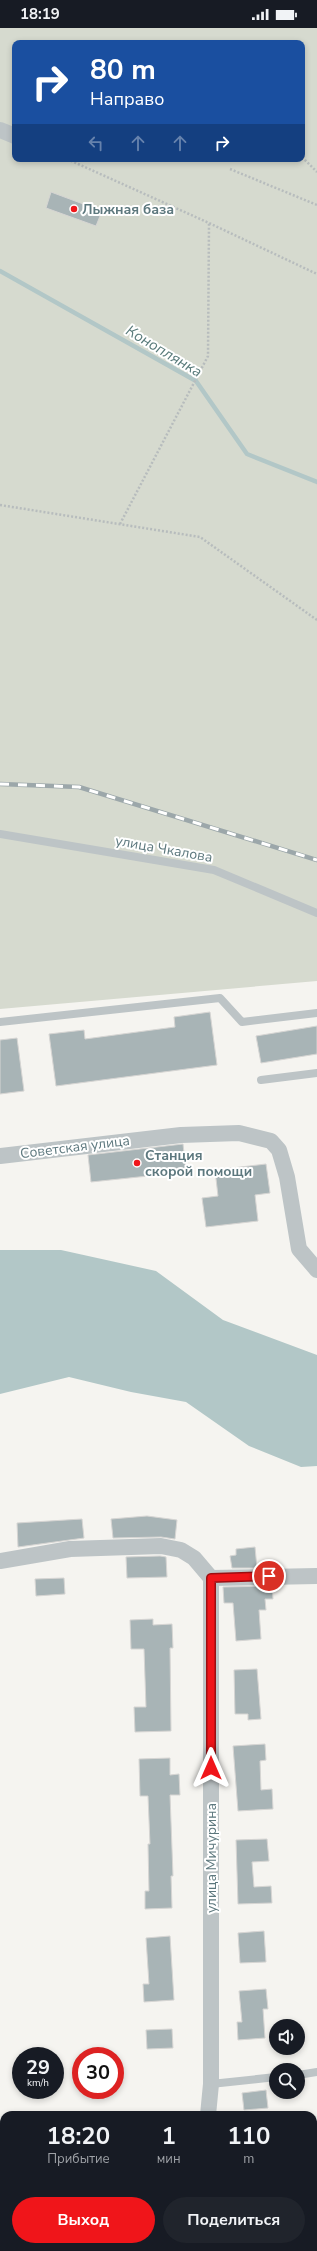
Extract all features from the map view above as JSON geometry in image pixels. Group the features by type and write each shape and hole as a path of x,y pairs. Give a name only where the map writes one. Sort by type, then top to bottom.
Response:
{"street":[{"path":"0,130 12,135"},
{"name":"Советская улица","path":"0,1156 181,1135 239,1133 271,1141 279,1150 287,1177 299,1249 317,1270"},
{"path":"0,1562 70,1549 162,1546 181,1550 194,1558 211,1578 317,1576"},
{"name":"улица Мичурина","path":"208,2111 211,2084 211,1578"}],"lane":[{"name":"улица Чкалова","path":"0,834 214,870 317,913"},
{"path":"0,1022 220,998 242,1022 317,1013"},
{"path":"261,1080 317,1073"},
{"path":"305,2074 317,2072"},
{"path":"211,2084 269,2078"}],"path":[{"path":"305,160 317,172"},
{"path":"74,162 317,274"},
{"path":"230,169 317,205"},
{"path":"120,524 208,356 209,223"},
{"path":"0,505 200,538 317,620"}],"shaded area":[{"path":"0,28 317,28 317,981 0,1009"},
{"path":"0,1250 61,1250 156,1271 223,1320 317,1355 317,1466 301,1467 249,1446 186,1402 131,1392 69,1377 0,1394"}],"building":[{"name":"Лыжная база","path":"51,192 102,211 96,226 46,208"},
{"path":"210,1012 217,1065 56,1086 49,1034 84,1030 85,1039 175,1027 174,1017"},
{"path":"317,1026 317,1054 261,1063 256,1036"},
{"path":"17,1038 24,1091 0,1094 0,1040"},
{"name":"Станция скорой помощи","path":"183,1144 186,1172 91,1182 88,1155"},
{"path":"266,1164 270,1193 255,1195 258,1221 206,1227 202,1198 218,1196 215,1170"},
{"path":"147,1516 177,1520 175,1539 161,1537 113,1538 111,1519"},
{"path":"82,1519 84,1538 18,1547 17,1523"},
{"path":"255,1547 257,1568 232,1568 230,1556 236,1555 236,1549"},
{"path":"126,1557 166,1557 167,1577 127,1578"},
{"path":"64,1578 65,1594 36,1596 35,1579"},
{"path":"272,1586 273,1599 265,1599 266,1610 259,1610 261,1639 236,1641 233,1603 224,1603 223,1587"},
{"path":"153,1619 153,1625 172,1624 173,1648 170,1648 171,1731 135,1732 134,1707 146,1707 144,1649 131,1649 130,1620"},
{"path":"257,1669 261,1719 248,1720 248,1714 235,1714 234,1670"},
{"path":"265,1744 266,1760 260,1761 261,1790 272,1789 273,1809 238,1811 233,1746"},
{"path":"170,1758 170,1775 179,1774 180,1795 170,1795 173,1876 171,1876 172,1908 145,1909 145,1891 149,1891 148,1844 150,1844 148,1796 140,1796 139,1759"},
{"path":"267,1839 269,1861 252,1862 254,1887 271,1886 272,1903 238,1904 236,1840"},
{"path":"264,1931 266,1962 240,1963 238,1933"},
{"path":"170,1936 174,2000 144,2002 143,1984 149,1984 146,1938"},
{"path":"266,1989 268,2009 263,2009 265,2038 238,2040 237,2022 242,2022 239,1991"},
{"path":"172,2029 173,2048 147,2049 146,2030"},
{"path":"266,2090 268,2108 244,2110 242,2093"}],"waterway":[{"name":"Коноплянка","path":"0,271 196,381 247,454 317,482"}],"railway":[{"path":"0,784 79,787 317,860"}],"place":[{"name":"Лыжная база","path":"74,209"},
{"name":"Станция скорой помощи","path":"137,1163"}],"route":[{"path":"211,1768 211,1578 269,1576"}]}
